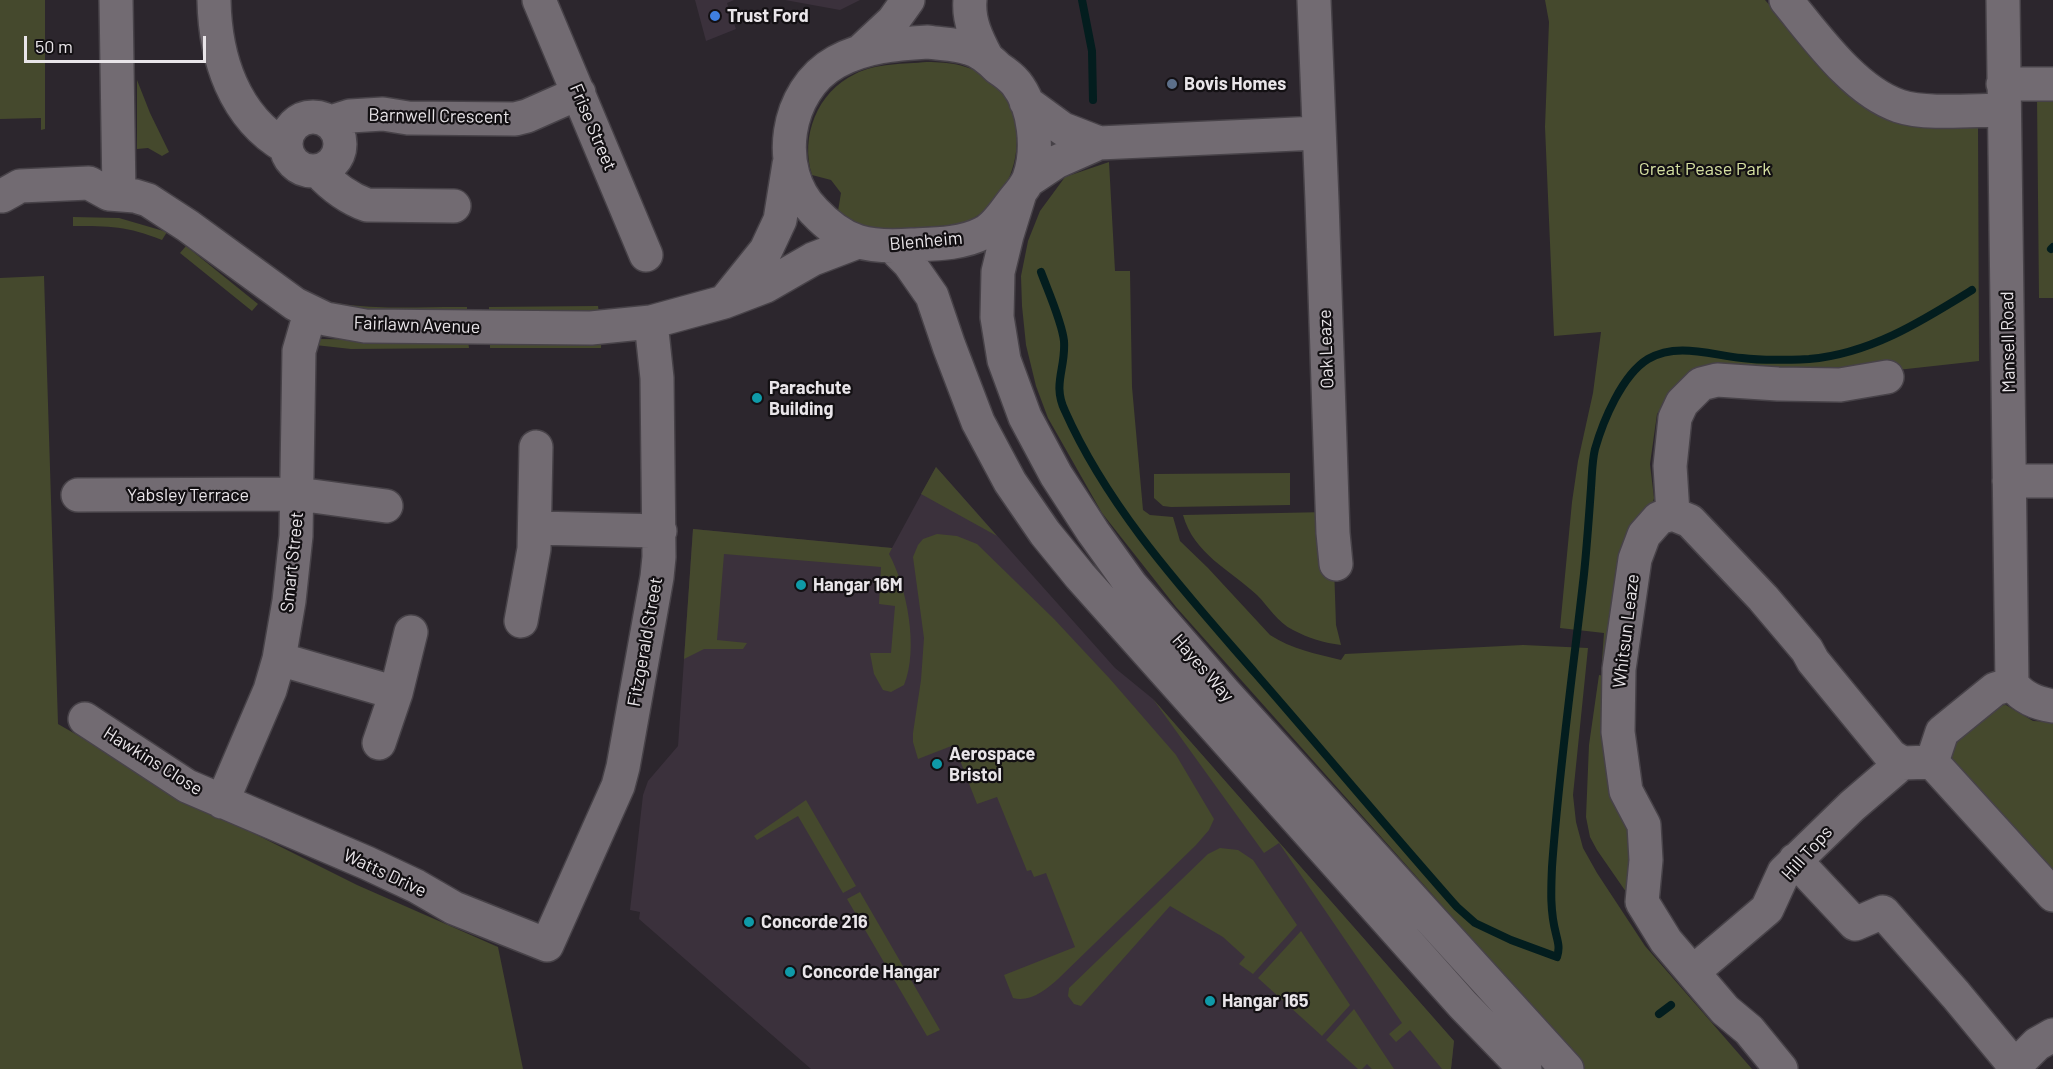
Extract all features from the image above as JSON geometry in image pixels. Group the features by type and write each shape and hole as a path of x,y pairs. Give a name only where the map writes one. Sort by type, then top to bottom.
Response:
{"street":[{"path":"114,194 116,0"},
{"path":"214,0 218,46 233,90 254,122 272,139 286,147"},
{"name":"Frise Street","path":"539,0 646,255"},
{"path":"862,50 893,21 908,0"},
{"path":"970,0 969,10 975,33 987,58"},
{"name":"Oak Leaze","path":"1314,0 1331,502 1336,564"},
{"path":"1786,0 1838,62 1868,88 1898,106 1923,110 2004,97 2053,84"},
{"name":"Mansell Road","path":"2003,0 2012,684"},
{"name":"Blenheim","path":"928,42 969,48 987,58 1015,82 1026,102 1034,135 1035,154 1025,186 999,219 984,233 955,242 893,247 855,243 826,224 808,206 799,190 787,142 799,101 814,80 834,63 862,50 928,42"},
{"name":"Barnwell Crescent","path":"331,122 350,116 383,114 408,118 515,118 527,116 579,93"},
{"path":"1026,102 1063,129 1099,142 1318,133"},
{"path":"314,116 331,122 340,138 338,155 333,163 318,171 297,166 287,154 286,147 286,138 296,122 314,116"},
{"path":"1025,186 1056,162 1099,142"},
{"path":"724,302 766,250 780,220 790,158"},
{"path":"318,171 340,192 367,205 454,206"},
{"name":"Hayes Way","path":"1025,186 1006,235 998,272 997,317 1004,360 1014,388 1025,417 1056,475 1131,585 1224,692 1567,1069"},
{"name":"Fairlawn Avenue","path":"1,196 21,203 90,203 114,194 148,200 278,294 310,313 342,323 388,327 591,328 651,322 724,302 766,286 813,259 855,243"},
{"name":"Hayes Way","path":"893,247 909,263 932,296 978,422 1010,482 1045,533 1080,576 1423,960 1525,1069"},
{"name":"Smart Street","path":"222,802 270,690 279,659 293,568 298,494 299,351 310,313"},
{"name":"Fitzgerald Street","path":"547,945 620,776 657,577 660,531 657,378 651,322"},
{"path":"1887,377 1840,385 1717,380 1701,384 1682,403 1675,418 1670,466 1673,514 1690,521 1739,573 1807,650 1813,661 1891,756 1917,763 2053,895"},
{"path":"521,621 536,528 536,447"},
{"path":"2009,481 2053,481"},
{"name":"Yabsley Terrace","path":"78,495 298,494 386,506"},
{"name":"Whitsun Leaze","path":"1673,514 1659,518 1644,535 1635,560 1619,669 1618,732 1626,791 1644,825 1646,860 1642,902 1666,941 1725,1010 1749,1030 1781,1069"},
{"path":"536,528 660,531"},
{"path":"379,743 396,693 411,632"},
{"path":"279,659 396,693"},
{"path":"1917,763 1942,732 1995,689 2012,684 2018,692 2036,703 2053,706"},
{"name":"Hawkins Close","path":"85,719 187,786 222,802"},
{"name":"Hill Tops","path":"1693,972 1767,909 1784,872 1852,806 1917,763"},
{"name":"Watts Drive","path":"222,802 377,867 454,908 547,945"},
{"path":"1796,860 1855,924 1882,912 1956,995 2013,1067 2037,1044 2053,1035"}],"shaded area":[{"name":"Trust Ford","path":"695,0 734,0 727,3 736,29 706,41"},
{"name":"Trust Ford","path":"785,0 860,0 840,10"},
{"name":"Aerospace Bristol","path":"936,467 1115,668 1153,699 1454,1041 1451,1069 811,1069 639,919 640,912 630,910 643,795 648,781 678,746 693,529 892,548"}],"green space":[{"path":"0,0 45,0 45,129 41,130 41,118 0,119"},
{"name":"Great Pease Park","path":"1545,0 1765,0 1832,74 1978,125 1979,361 1670,395 1657,414 1650,464 1654,498 1612,661 1602,660 1604,633 1560,628 1572,502 1578,461 1593,393 1601,332 1554,336 1545,127 1549,22"},
{"path":"927,62 953,64 977,71 991,81 1005,97 1014,116 1017,137 1015,158 1009,179 998,197 983,212 965,222 894,230 865,228 838,211 841,193 831,180 812,175 808,146 815,117 831,92 842,82 863,70"},
{"path":"137,80 169,152 162,156 148,148 137,149"},
{"path":"2037,97 2053,97 2053,298 2039,298"},
{"path":"1109,162 1115,271 1130,271 1132,387 1143,510 1150,515 1173,517 1180,541 1270,635 1304,650 1341,660 1345,654 1523,645 1588,648 1573,795 1576,822 1583,848 1645,946 1752,1069 1585,1069 1176,607 1102,513 1048,418 1036,386 1026,345 1021,276 1028,241 1040,211 1065,177"},
{"path":"73,217 119,218 167,232 162,240 118,228 73,226"},
{"path":"209,221 283,281 308,295 325,301 365,306 467,307 467,313 365,313 314,303 201,227"},
{"path":"186,246 258,304 252,311 180,253"},
{"path":"44,276 58,724 211,812 357,885 498,947 523,1069 0,1069 0,278"},
{"path":"598,306 599,313 489,313 489,307"},
{"path":"318,339 468,341 469,348 351,349 306,344"},
{"path":"490,339 601,340 601,348 490,348"},
{"path":"936,467 997,536 921,494"},
{"path":"1290,473 1290,505 1171,507 1163,506 1154,498 1154,474"},
{"path":"1328,512 1334,566 1336,625 1341,645 1310,638 1282,623 1257,595 1204,551 1188,529 1183,515"},
{"path":"693,529 892,548 889,554 906,600 911,636 911,654 904,685 891,692 883,690 874,674 870,653 891,653 895,606 879,604 881,567 724,554 717,640 747,643 743,649 704,649 684,659"},
{"path":"937,534 957,536 977,544 1054,619 1176,755 1214,819 1209,830 1196,845 1058,979 1043,991 1025,999 1013,998 1004,975 1075,947 1046,873 1034,877 1031,870 1027,871 997,797 977,804 954,745 918,759 913,742 924,638 913,557 923,539"},
{"path":"1599,675 1613,678 1629,812 1633,902 1597,850 1590,837 1586,817 1589,745"},
{"path":"1153,699 1454,1041 1451,1069 1442,1069 1410,1030 1396,1042 1389,1034 1402,1023 1279,843 1264,853"},
{"path":"2006,705 2033,721 2053,722 2053,880 1948,760 1948,742 1992,706"},
{"path":"806,800 856,886 843,893 798,816 757,840 754,836"},
{"path":"1220,848 1238,850 1253,860 1297,925 1253,974 1239,964 1245,957 1223,937 1170,906 1081,1006 1074,1004 1068,996 1069,988 1208,854"},
{"path":"860,892 940,1030 927,1036 847,899"},
{"path":"1301,931 1350,1005 1322,1036 1258,978"},
{"path":"1354,1009 1394,1069 1372,1069 1367,1064 1362,1069 1358,1069 1326,1040"}],"waterway":[{"path":"1082,0 1092,51 1093,100"},
{"path":"1041,272 1063,333 1064,351 1059,384 1061,401 1103,482 1150,549 1457,907 1475,923 1511,940 1557,957 1558,945 1551,900 1552,867 1562,757 1584,574 1593,463 1603,425 1622,387 1639,366 1648,359 1671,351 1694,351 1775,360 1809,359 1853,350 1915,324 1972,290"},
{"path":"1659,1014 1671,1005"}],"place":[{"name":"Trust Ford","path":"715,16"},
{"name":"Bovis Homes","path":"1172,84"},
{"name":"Parachute Building","path":"757,398"},
{"name":"Hangar 16M","path":"801,585"},
{"name":"Aerospace Bristol","path":"937,764"},
{"name":"Concorde 216","path":"749,922"},
{"name":"Concorde Hangar","path":"790,972"},
{"name":"Hangar 165","path":"1210,1001"}]}
